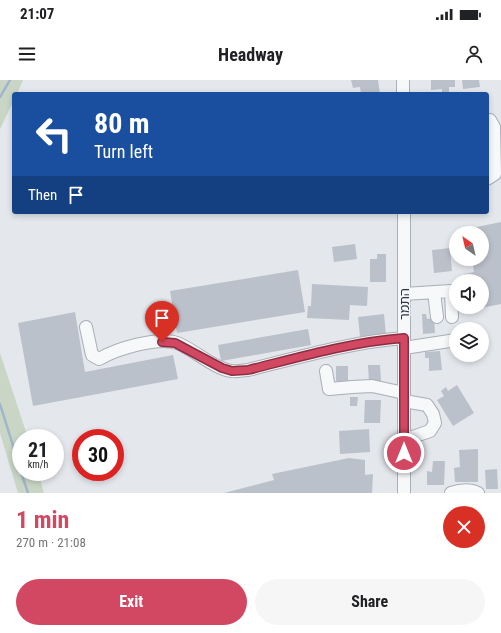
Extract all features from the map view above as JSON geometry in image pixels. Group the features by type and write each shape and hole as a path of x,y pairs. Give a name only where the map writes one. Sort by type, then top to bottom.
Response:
{"street":[{"path":"403,80 403,92"},
{"path":"489,120 494,127 495,174 489,178"},
{"name":"התמר","path":"404,214 404,493"},
{"path":"404,294 451,291 452,317"},
{"path":"434,292 437,317"},
{"path":"86,328 92,355 99,359 139,344 162,342 175,343 222,368 232,371 248,370 346,346 381,340 404,343 449,340"},
{"path":"326,371 329,389 372,386 427,405 433,414 435,423 430,431 404,440"},
{"path":"451,493 463,490 475,491 478,493"}],"green space":[{"path":"0,80 23,80 18,92 12,92 12,104 0,129"},
{"path":"0,353 25,429 12,429 12,473 0,433"},
{"path":"14,481 41,481 44,493 18,493"}],"building":[{"path":"351,80 378,80 380,92 361,92 360,87 353,88"},
{"path":"431,80 455,80 455,87 449,87 449,92 442,92 442,89 431,90"},
{"path":"462,80 479,80 480,87 463,89"},
{"path":"501,222 501,304 489,306 489,274 464,274 474,272 473,266 489,266 489,226 481,226"},
{"path":"355,244 357,259 334,262 332,247"},
{"path":"449,248 449,266 452,266 452,271 434,273 432,250"},
{"path":"377,254 386,254 386,282 370,282 370,259 377,259"},
{"path":"298,270 305,312 177,333 170,291"},
{"path":"312,284 368,287 367,306 350,305 349,320 307,318 308,306 311,306"},
{"path":"75,312 85,372 173,355 178,379 33,406 18,323"},
{"path":"384,314 386,335 360,337 358,317"},
{"path":"422,314 426,314 427,319 434,318 435,333 423,334"},
{"path":"308,329 311,345 221,361 218,345"},
{"path":"440,351 442,370 429,371 429,358 425,358 425,352"},
{"path":"368,365 380,365 381,381 369,382"},
{"path":"336,366 348,366 348,381 336,381"},
{"path":"457,385 474,413 453,426 437,400 444,396 441,391 446,387 448,391"},
{"path":"350,397 358,397 357,406 350,406"},
{"path":"365,400 381,400 380,423 364,423"},
{"path":"369,429 370,452 340,454 339,431"},
{"path":"478,449 478,482 455,482 454,468 460,467 459,450"},
{"path":"349,458 365,460 365,475 373,474 372,493 224,493 274,480 272,474"},
{"path":"433,461 445,461 444,485 427,485 427,471 432,472"},
{"path":"497,469 498,489 486,489 485,470"}],"waterway":[{"path":"0,97 10,80"},
{"path":"0,404 12,442"},
{"path":"24,481 28,493"}],"route":[{"path":"162,342 175,343 188,348 204,359 232,371 248,370 346,346 404,338 404,453"}]}
